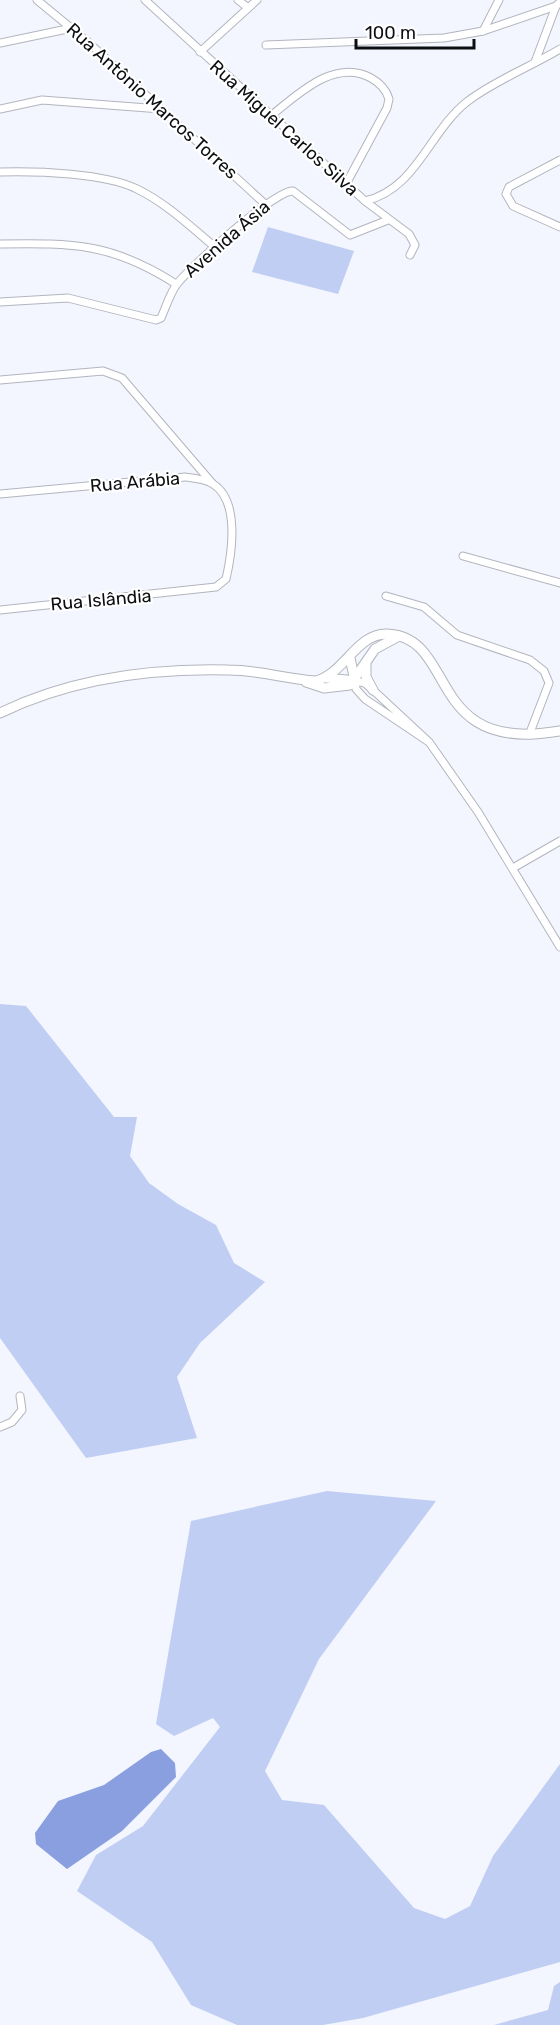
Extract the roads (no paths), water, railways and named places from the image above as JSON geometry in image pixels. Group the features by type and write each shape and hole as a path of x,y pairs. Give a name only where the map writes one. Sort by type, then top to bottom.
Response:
{"main road":[{"path":"327,678 369,639 383,635 399,636 421,646 450,698 464,714 494,731 529,735 560,730"},
{"path":"0,713 51,692 101,680 148,673 230,670 263,672 302,680 316,687 344,688 355,681 375,649 399,636"},
{"path":"350,658 355,681"},
{"path":"366,664 366,677 373,690"},
{"path":"302,680 327,678 355,681"}],"street":[{"name":"Rua Antônio Marcos Torres","path":"37,0 72,28 265,204"},
{"name":"Rua Miguel Carlos Silva","path":"145,0 365,201 414,240 415,245 410,255"},
{"path":"238,0 247,7"},
{"path":"200,52 257,0"},
{"path":"483,31 499,0"},
{"path":"266,45 385,43 444,38 483,31 558,4"},
{"path":"535,62 558,4"},
{"path":"0,43 72,28"},
{"path":"365,201 383,195 401,184 468,101 560,49"},
{"path":"272,115 314,82 338,73 360,73 381,85 389,99 387,108 346,184"},
{"path":"0,109 42,100 161,109"},
{"path":"560,160 509,187 506,194 513,206 560,227"},
{"path":"0,172 116,181 136,188 170,209 215,247"},
{"name":"Avenida Ásia","path":"0,302 68,298 156,320 161,318 176,285 215,247 265,204 286,191 293,190 350,235 355,235 388,220"},
{"path":"0,244 62,243 106,249 147,267 176,285"},
{"path":"0,380 104,371 116,375 132,389 214,485"},
{"name":"Rua Arábia","path":"0,494 185,477 214,485"},
{"name":"Rua Islândia","path":"0,610 202,591 216,587 226,579 232,540 229,510 214,485"},
{"path":"463,556 560,583"},
{"path":"386,596 424,607 457,635 538,665 549,683 529,735"},
{"path":"429,742 365,699 356,689 355,681 365,683 429,742 478,812 560,947"},
{"path":"513,868 560,841"},
{"path":"0,1426 12,1422 22,1410 20,1396"}],"water":[{"path":"161,1749 175,1763 176,1777 122,1831 67,1869 36,1844 35,1833 58,1801 104,1785 151,1752"}]}
